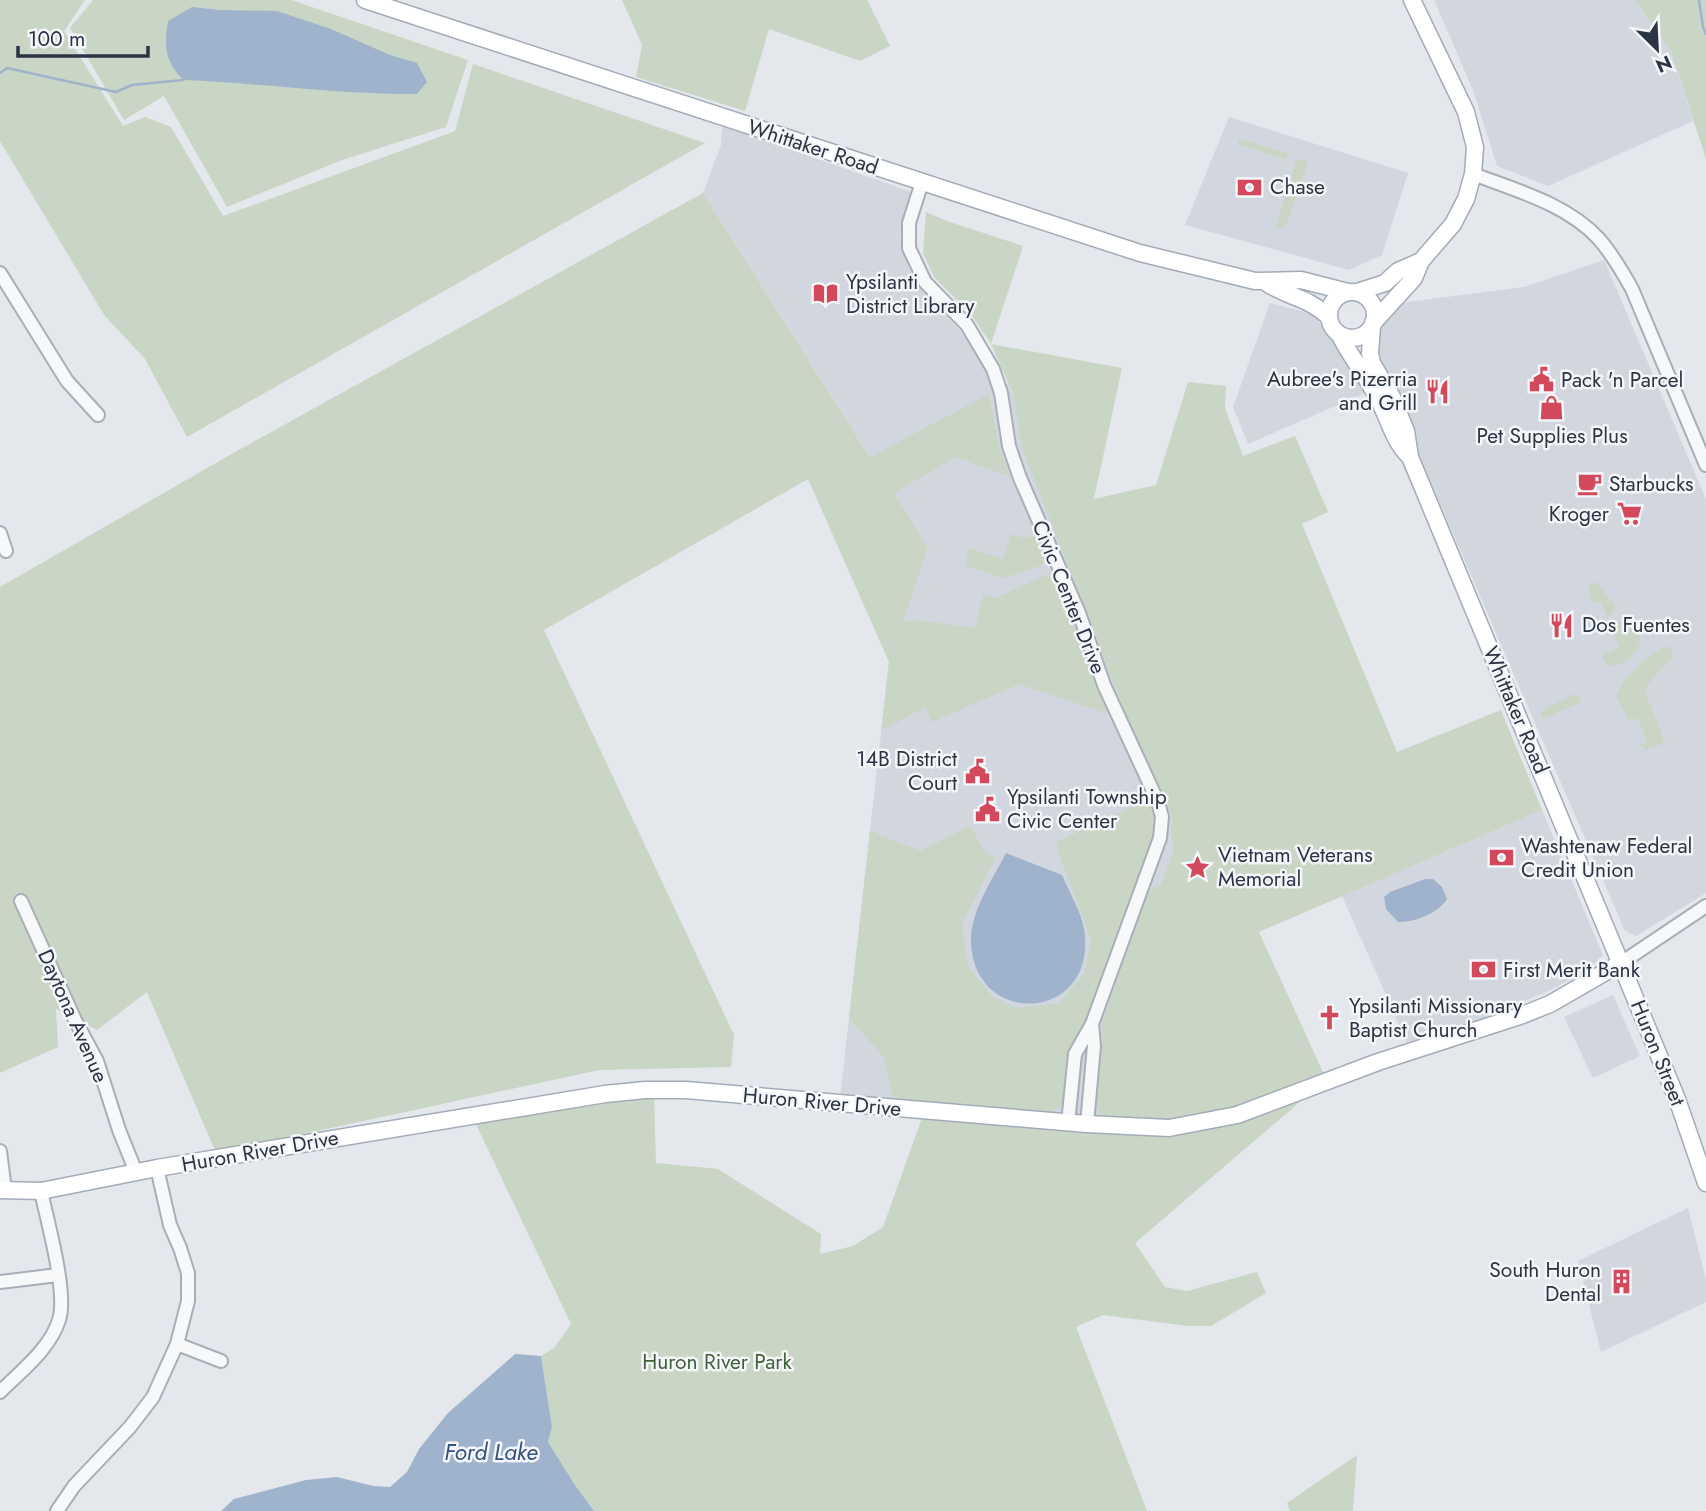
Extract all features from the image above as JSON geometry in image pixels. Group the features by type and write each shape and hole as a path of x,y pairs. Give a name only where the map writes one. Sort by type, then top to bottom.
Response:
{"main road":[{"name":"Whittaker Road","path":"365,0 1140,253 1265,282 1301,280 1353,292"},
{"path":"1412,0 1466,112 1475,147 1473,174 1466,199 1453,224 1421,261 1415,278 1372,325 1362,335 1350,338 1339,334 1332,327 1328,316 1331,303 1337,296 1385,283 1398,271 1421,261"},
{"name":"Whittaker Road","path":"1265,282 1280,292 1313,303 1328,316"},
{"path":"1353,292 1366,296 1373,305 1375,315 1372,325"},
{"name":"Whittaker Road","path":"1372,325 1372,363 1392,397 1406,431 1410,457 1621,963"},
{"name":"Whittaker Road","path":"1339,334 1350,356 1376,394 1400,448 1410,457"},
{"name":"Huron River Drive","path":"3,1190 41,1191 157,1168 510,1109 645,1090 712,1092 1068,1123 1169,1128 1237,1115 1401,1054 1520,1016 1550,1004 1621,963"},
{"name":"Huron Street","path":"1621,963 1678,1102 1706,1183"}],"street":[{"path":"1473,174 1575,218 1598,237 1632,289 1706,466"},
{"name":"Civic Center Drive","path":"922,182 909,223 909,248 925,282 967,325 993,369 1001,393 1009,446 1020,478 1079,613 1104,685 1158,802 1162,817 1160,838 1092,1024 1075,1054 1068,1123"},
{"path":"2,281 67,381 98,415"},
{"path":"0,533 6,551"},
{"name":"Daytona Avenue","path":"21,901 75,1020 97,1061 119,1130 136,1172"},
{"path":"1621,963 1706,906"},
{"name":"Civic Center Drive","path":"1087,1124 1094,1046 1092,1024"},
{"path":"0,1151 3,1190"},
{"path":"57,1511 74,1486 130,1427 153,1397 177,1344 188,1301 188,1273 163,1203 157,1168"},
{"path":"0,1392 47,1343 60,1319 58,1275 41,1191"},
{"path":"0,1282 58,1275"},
{"path":"177,1344 221,1361"}],"shaded area":[{"path":"1434,0 1635,0 1671,51 1693,121 1548,186 1497,166 1473,90"},
{"path":"1229,117 1408,173 1382,255 1349,270 1185,225"},
{"path":"722,125 911,192 900,238 910,271 933,302 972,343 995,390 1008,383 1069,522 1326,1079 1181,1122 840,1098 889,662 928,548 703,193 721,145"},
{"path":"1604,260 1706,499 1706,893 1636,936 1625,931 1384,374 1374,357 1375,334 1387,310 1400,303 1524,287"},
{"path":"1270,303 1313,314 1339,349 1365,393 1248,444 1233,407"},
{"path":"1542,810 1603,955 1587,971 1548,991 1461,1028 1407,1042 1342,896"},
{"path":"1613,995 1640,1056 1593,1078 1564,1017"},
{"path":"1688,1208 1706,1280 1706,1302 1601,1352 1578,1261"}],"green space":[{"path":"0,0 85,0 64,31 123,126 145,117 171,127 223,216 455,131 473,64 705,143 187,437 145,359 104,315 0,141"},
{"path":"93,0 291,0 468,60 446,127 342,160 227,207 164,96 124,120 70,28"},
{"path":"622,0 867,0 890,46 860,61 769,29 745,111 636,77 642,45"},
{"path":"1635,0 1706,0 1706,159 1671,51"},
{"path":"1237,140 1287,153 1288,157 1284,159 1239,145"},
{"path":"1296,161 1307,161 1307,165 1286,226 1275,229"},
{"path":"703,193 870,457 989,394 999,446 1011,477 956,457 894,493 928,548 903,622 916,620 975,628 983,594 995,598 1046,575 1055,579 1108,709 1106,713 1019,684 932,722 925,707 881,731 889,662 808,479 544,630 734,1035 731,1067 599,1070 216,1153 147,992 97,1030 56,1009 58,1047 0,1073 0,587 235,452"},
{"path":"926,212 1023,246 991,344 970,313 934,277 923,253"},
{"path":"991,344 1122,368 1094,499 1156,485 1188,382 1226,386 1225,408 1243,456 1295,436 1328,512 1302,524 1397,752 1501,710 1542,810 1259,932 1326,1079 1235,1111 1164,1120 1100,1115 1096,1105 1103,1020 1150,889 1161,885 1174,849 1172,816 1132,730 1022,448 1014,396"},
{"path":"1011,534 1024,538 1038,535 1047,556 1042,565 1004,578 966,566 968,548 1003,559"},
{"path":"1596,582 1615,605 1612,614 1607,616 1600,601 1593,603 1589,596 1592,594 1588,586"},
{"path":"1631,618 1639,633 1638,649 1620,664 1607,665 1601,656 1619,648 1610,625"},
{"path":"1666,646 1672,650 1673,657 1647,685 1646,694 1664,740 1662,744 1646,750 1640,745 1647,741 1638,718 1629,721 1616,696 1637,667"},
{"path":"1575,694 1581,697 1579,703 1545,718 1541,715 1543,709"},
{"path":"1143,802 1152,804 1157,830 1084,1024 1067,1056 1062,1105 1048,1113 893,1099 884,1057 849,1019 870,831 920,851 970,826 986,854 996,857 962,923 968,967 992,996 1017,1008 1059,1003 1084,974 1091,939 1056,847 1058,841"},
{"name":"Huron River Park","path":"654,1095 656,1163 718,1169 821,1234 820,1254 853,1246 883,1227 922,1118 1146,1135 1211,1129 1241,1122 1302,1100 1135,1243 1165,1287 1187,1291 1257,1272 1266,1293 1211,1326 1188,1326 1103,1315 1076,1327 1147,1511 594,1511 548,1442 552,1427 541,1356 554,1348 571,1324 475,1122"},
{"path":"1357,1455 1353,1511 1290,1511 1287,1503"}],"water":[{"path":"192,7 277,11 417,63 427,82 417,94 388,94 183,80 172,66 167,52 168,21"},
{"path":"1006,853 1062,875 1078,908 1084,929 1084,960 1073,983 1056,997 1034,1003 1012,1001 992,990 977,971 971,942 978,907"},
{"path":"1425,879 1433,879 1442,887 1447,899 1438,909 1425,916 1398,922 1386,909 1384,897 1390,892"},
{"name":"Ford Lake","path":"515,1354 541,1356 552,1427 548,1442 594,1511 221,1511 234,1499 306,1480 337,1477 373,1486 390,1487 407,1472 419,1449 448,1413"}],"waterway":[{"path":"1699,0 1706,34"},
{"path":"0,73 7,68 116,92 132,85 183,80"}],"place":[{"name":"Chase","path":"1250,187"},
{"name":"Ypsilanti District Library","path":"826,294"},
{"name":"Pack 'n Parcel","path":"1541,380"},
{"name":"Aubree's Pizerria and Grill","path":"1437,391"},
{"name":"Pet Supplies Plus","path":"1552,407"},
{"name":"Starbucks","path":"1589,484"},
{"name":"Kroger","path":"1629,514"},
{"name":"Dos Fuentes","path":"1562,625"},
{"name":"14B District Court","path":"977,771"},
{"name":"Ypsilanti Township Civic Center","path":"987,809"},
{"name":"Washtenaw Federal Credit Union","path":"1501,858"},
{"name":"Vietnam Veterans Memorial","path":"1198,867"},
{"name":"First Merit Bank","path":"1483,970"},
{"name":"Ypsilanti Missionary Baptist Church","path":"1329,1018"},
{"name":"South Huron Dental","path":"1621,1282"}]}
